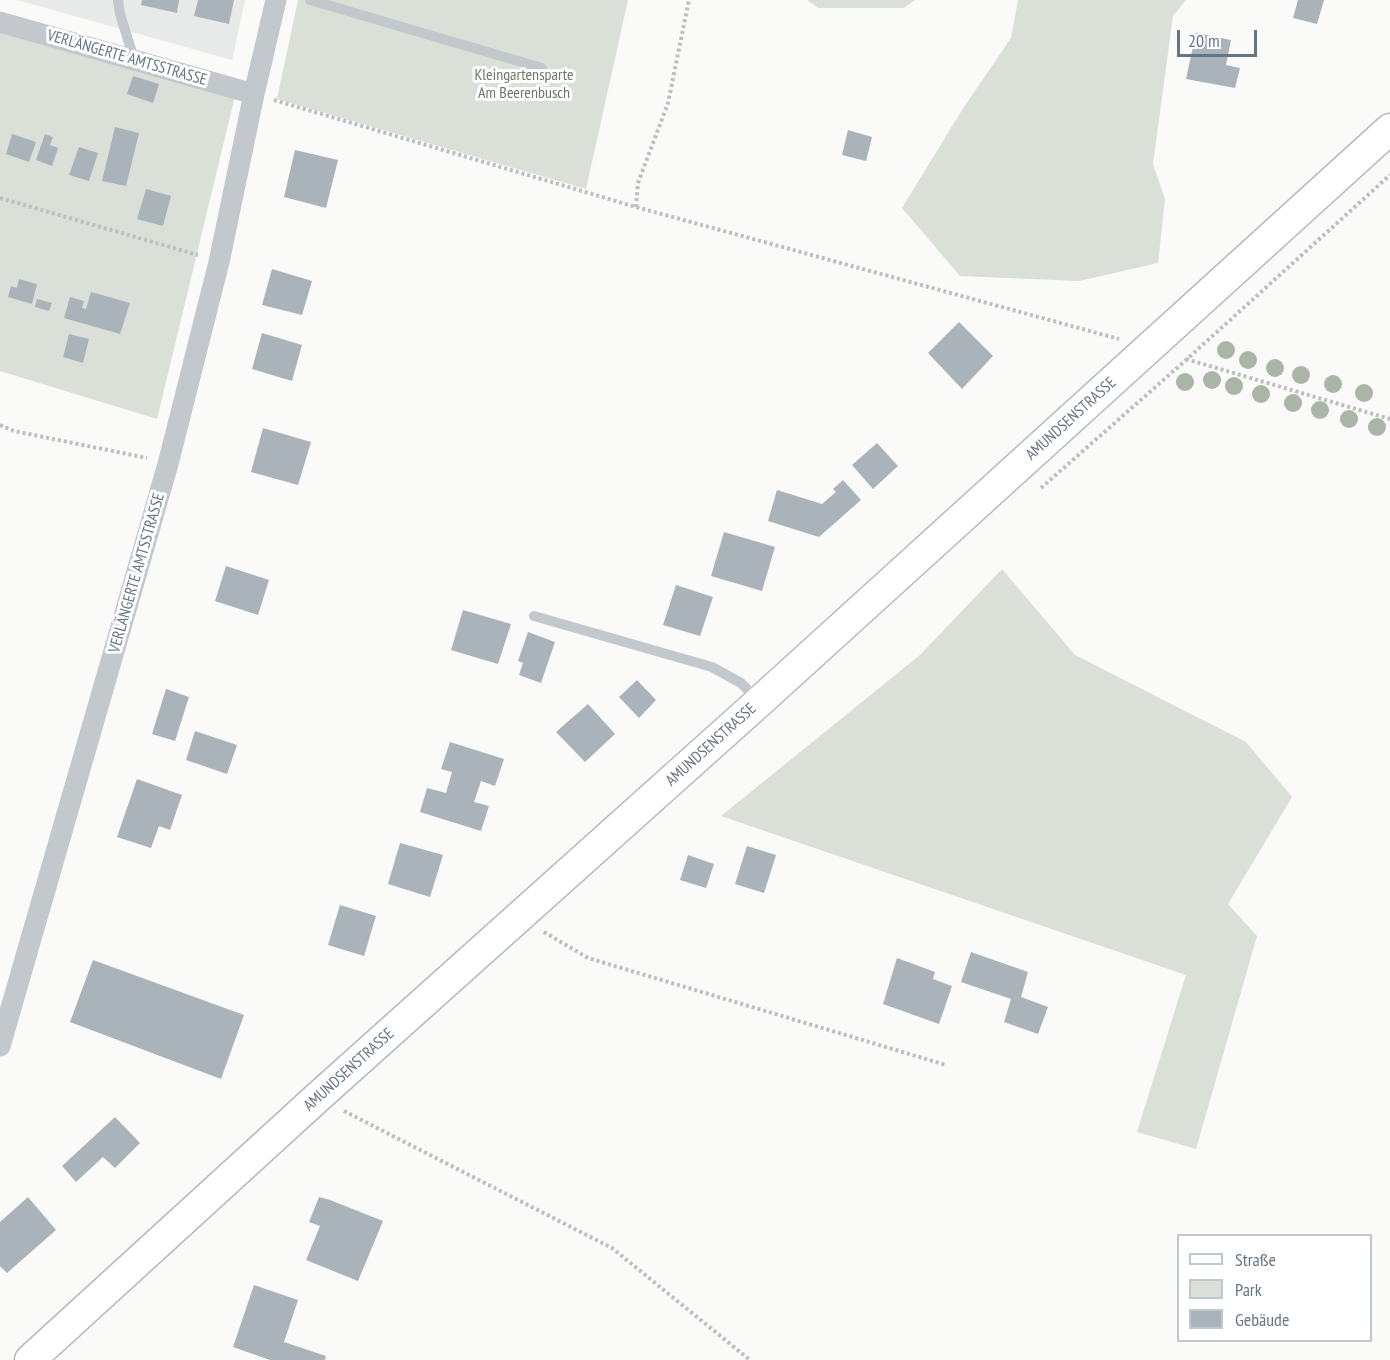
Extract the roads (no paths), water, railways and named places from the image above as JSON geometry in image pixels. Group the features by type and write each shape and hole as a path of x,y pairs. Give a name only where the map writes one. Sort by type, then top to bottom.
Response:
{"street":[{"name":"VERLÄNGERTE AMTSSTRASSE","path":"0,1046 168,464 219,261 276,0"},
{"name":"VERLÄNGERTE AMTSSTRASSE","path":"0,22 254,94"},
{"name":"AMUNDSENSTRASSE","path":"30,1360 1390,129"}],"lane":[{"path":"118,0 134,59"},
{"path":"310,0 542,68"},
{"path":"534,616 712,667 741,683 759,702"}],"park label":[{"name":"Kleingartensparte Am Beerenbusch","path":"524,84"}]}
